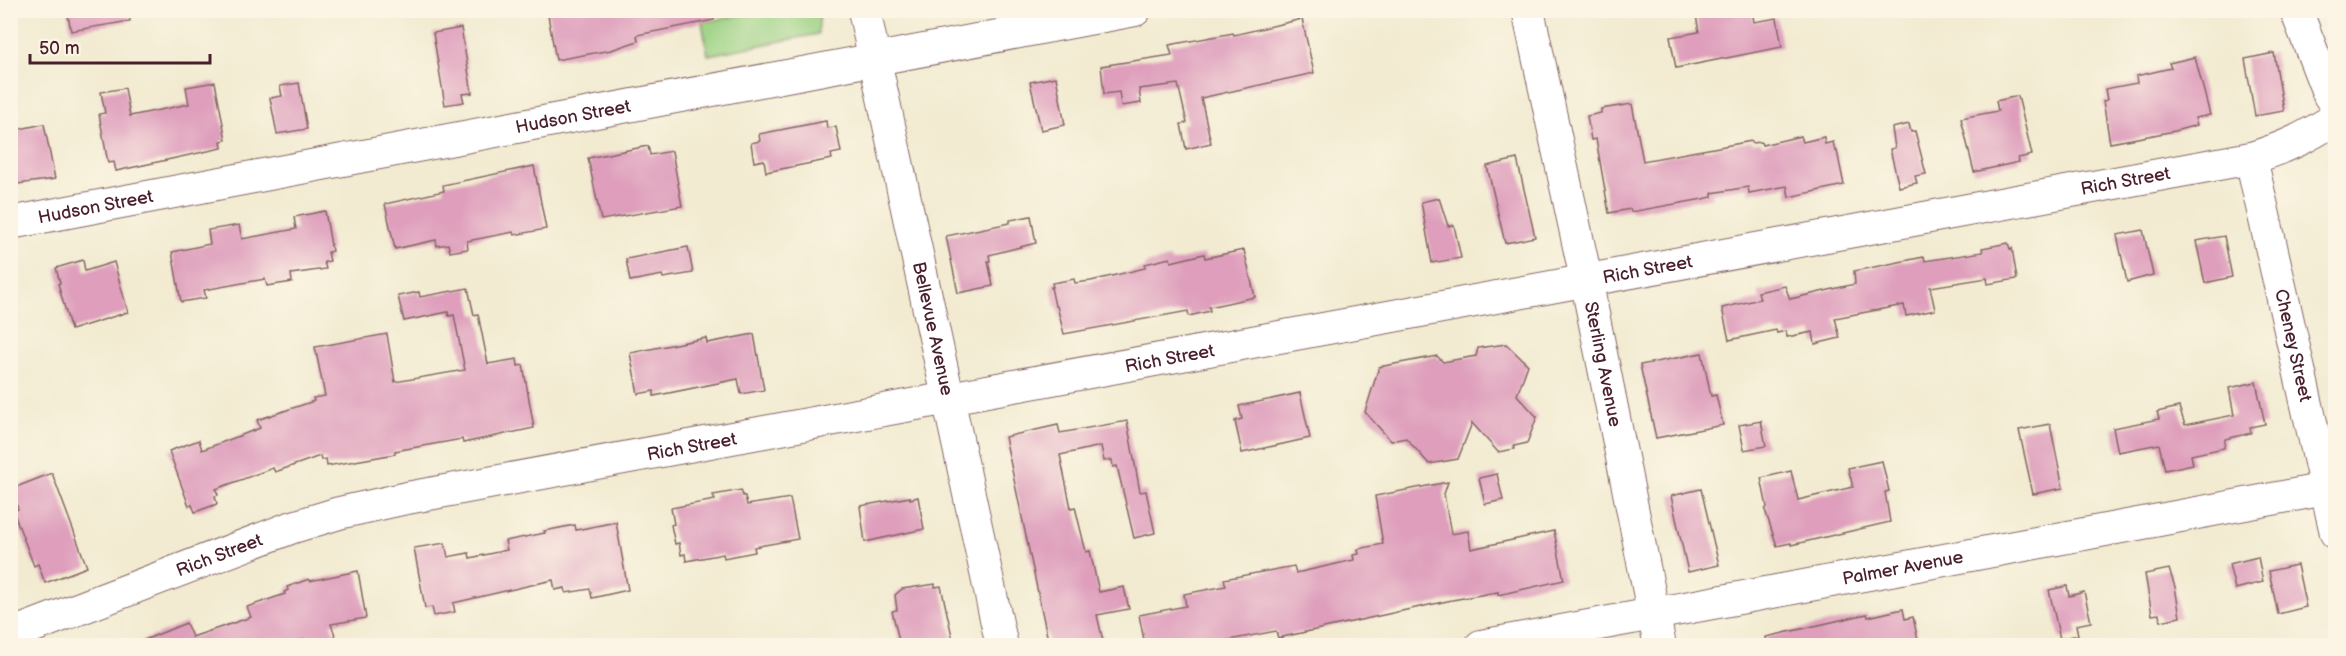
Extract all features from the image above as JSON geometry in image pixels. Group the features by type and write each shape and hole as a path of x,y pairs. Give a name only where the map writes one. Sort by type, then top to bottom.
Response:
{"street":[{"name":"Bellevue Avenue","path":"864,10 1002,645"},
{"name":"Hudson Street","path":"10,223 1135,10"},
{"name":"Sterling Avenue","path":"1528,10 1586,279 1660,645"},
{"path":"2296,10 2329,95 2336,105"},
{"name":"Rich Street","path":"10,635 290,528 339,513 407,498 949,401 1586,279 2251,158 2281,149 2303,139 2336,118"},
{"name":"Cheney Street","path":"2251,158 2336,533"},
{"name":"Palmer Avenue","path":"1481,645 2326,489"}],"green space":[{"path":"767,11 820,11 818,34 708,55 702,22"}],"building":[{"path":"67,10 129,10 130,21 71,31"},
{"path":"547,10 713,10 714,20 637,35 638,41 611,50 556,60"},
{"path":"1695,10 1752,10 1754,22 1777,18 1782,47 1676,68 1670,37 1699,32"},
{"path":"1302,19 1314,73 1201,98 1211,143 1186,149 1181,124 1187,123 1178,84 1139,89 1141,103 1121,106 1119,92 1104,94 1101,66 1172,55 1169,45 1233,33 1234,35"},
{"path":"461,28 472,93 462,94 464,102 445,105 433,33"},
{"path":"2274,53 2284,111 2255,116 2245,59"},
{"path":"2195,57 2210,115 2195,118 2197,125 2110,143 2103,101 2107,100 2105,89 2137,83 2136,76 2171,68 2169,63"},
{"path":"1056,77 1065,125 1041,130 1030,82"},
{"path":"215,82 226,140 221,141 222,148 116,171 114,162 108,163 99,114 105,113 101,92 125,88 130,116 189,104 186,87"},
{"path":"299,83 307,129 277,134 270,98 282,96 280,86"},
{"path":"2018,96 2032,155 2018,158 2019,162 1974,172 1961,118 1998,111 1996,101"},
{"path":"1632,104 1643,161 1752,141 1752,143 1761,142 1762,145 1801,136 1803,142 1824,137 1825,144 1833,142 1835,151 1837,151 1844,185 1789,197 1787,186 1749,193 1748,187 1712,193 1712,197 1703,199 1631,212 1630,209 1609,213 1596,139 1591,140 1587,116 1601,113 1601,109"},
{"path":"826,121 827,128 836,127 841,152 831,154 832,159 766,172 764,160 754,162 751,143 760,141 759,134"},
{"path":"44,124 55,179 10,185 10,131"},
{"path":"1909,124 1911,132 1915,131 1926,174 1915,176 1917,183 1899,187 1890,149 1895,148 1892,128"},
{"path":"648,146 650,155 672,151 682,206 601,220 588,158"},
{"path":"1517,159 1535,237 1505,243 1487,166"},
{"path":"534,166 546,229 514,235 513,232 467,241 468,249 450,252 448,244 437,246 436,240 395,249 385,204 444,191 443,185"},
{"path":"1439,198 1448,226 1454,225 1461,258 1432,263 1421,202"},
{"path":"325,211 332,251 328,252 330,261 324,262 326,269 291,274 292,282 267,286 265,279 204,290 206,298 181,302 172,252 210,244 208,230 239,225 242,239 296,229 294,217"},
{"path":"1031,216 1036,243 989,255 993,286 958,293 946,236 1010,223 1010,220"},
{"path":"2143,230 2153,275 2127,282 2117,235"},
{"path":"2224,236 2232,277 2205,283 2196,241"},
{"path":"2008,243 2010,249 2012,248 2017,279 1988,284 1987,278 1930,287 1935,310 1906,316 1904,305 1835,318 1840,338 1815,344 1813,332 1787,337 1786,331 1777,333 1776,330 1729,340 1722,308 1760,299 1758,292 1785,286 1790,299 1855,284 1854,271 1924,257 1925,261 1983,252 1982,248"},
{"path":"688,247 693,273 663,278 662,275 630,281 626,259"},
{"path":"1244,250 1255,297 1209,307 1210,311 1189,316 1188,311 1064,334 1057,306 1055,306 1052,283 1074,279 1075,283 1091,281 1145,268 1145,264 1170,258 1171,262 1204,254 1205,258"},
{"path":"83,260 85,271 114,262 128,312 71,330 58,284 60,283 56,268"},
{"path":"468,288 474,315 478,314 488,364 517,359 518,366 523,365 534,428 463,443 462,439 395,451 395,454 327,466 326,459 321,460 320,456 275,472 273,468 216,489 217,504 195,512 192,505 189,506 169,451 199,440 202,450 260,428 257,420 314,401 313,398 325,396 315,347 387,334 395,382 465,370 454,315 449,316 448,312 404,321 398,296 419,292 420,297"},
{"path":"754,334 764,390 741,394 738,379 654,396 654,391 638,394 630,353 706,338 707,343"},
{"path":"1506,344 1528,365 1517,395 1537,417 1527,443 1514,446 1515,449 1498,452 1472,423 1458,459 1429,464 1406,438 1391,441 1365,412 1379,367 1437,356 1443,362 1476,356 1478,348"},
{"path":"1702,353 1711,396 1716,395 1723,425 1656,438 1640,365"},
{"path":"2256,382 2265,424 2250,427 2251,433 2225,439 2224,448 2191,455 2193,464 2165,470 2159,444 2118,452 2113,428 2159,419 2157,412 2179,407 2185,425 2234,415 2229,388"},
{"path":"1300,393 1310,438 1242,453 1235,421 1242,419 1239,406"},
{"path":"1127,421 1140,492 1146,491 1155,533 1134,538 1117,466 1113,467 1112,460 1104,461 1101,446 1060,455 1071,508 1075,507 1086,552 1090,551 1099,592 1124,587 1129,609 1097,615 1104,645 1049,645 1005,437 1058,425 1060,433"},
{"path":"1761,421 1766,446 1744,450 1739,425"},
{"path":"2050,424 2063,488 2033,494 2019,430"},
{"path":"1882,461 1889,491 1885,492 1890,522 1791,545 1791,543 1777,546 1765,510 1767,507 1761,478 1791,471 1798,500 1853,487 1848,468"},
{"path":"52,473 87,567 45,583 38,564 34,566 13,511 18,509 11,489"},
{"path":"1497,474 1503,500 1485,504 1479,478"},
{"path":"1448,482 1444,494 1451,534 1468,531 1471,549 1554,531 1564,580 1498,595 1498,592 1452,600 1278,638 1276,631 1218,642 1219,645 1145,645 1139,615 1186,606 1184,594 1226,586 1224,579 1294,566 1296,573 1354,560 1353,555 1359,554 1358,549 1383,544 1375,496"},
{"path":"1701,489 1719,565 1688,572 1671,496"},
{"path":"741,490 747,505 790,498 798,539 754,547 755,552 724,558 723,554 686,561 685,554 681,555 679,543 675,544 671,525 674,524 671,508 715,500 713,495"},
{"path":"910,497 910,499 918,497 924,529 865,542 860,506"},
{"path":"616,522 628,590 592,598 590,589 566,593 565,588 555,590 553,580 453,603 455,612 434,616 432,607 425,608 414,548 445,543 448,557 469,553 470,558 507,550 505,541 545,533 544,531 575,525 576,530"},
{"path":"2258,557 2263,582 2235,589 2229,564"},
{"path":"2297,565 2306,607 2278,614 2269,571"},
{"path":"2169,569 2175,587 2180,617 2161,621 2159,614 2152,615 2145,574"},
{"path":"358,571 366,618 331,624 336,638 315,645 305,645 303,640 287,645 132,645 186,623 192,637 251,617 247,607 285,594 287,587 309,579 310,581"},
{"path":"935,584 935,587 941,586 954,645 900,645 892,611 897,610 895,595 902,589"},
{"path":"2067,586 2069,596 2084,592 2091,622 2076,625 2078,635 2060,639 2049,590"},
{"path":"1903,609 1905,619 1913,617 1919,645 1767,645 1766,637 1867,614 1868,617"}]}
